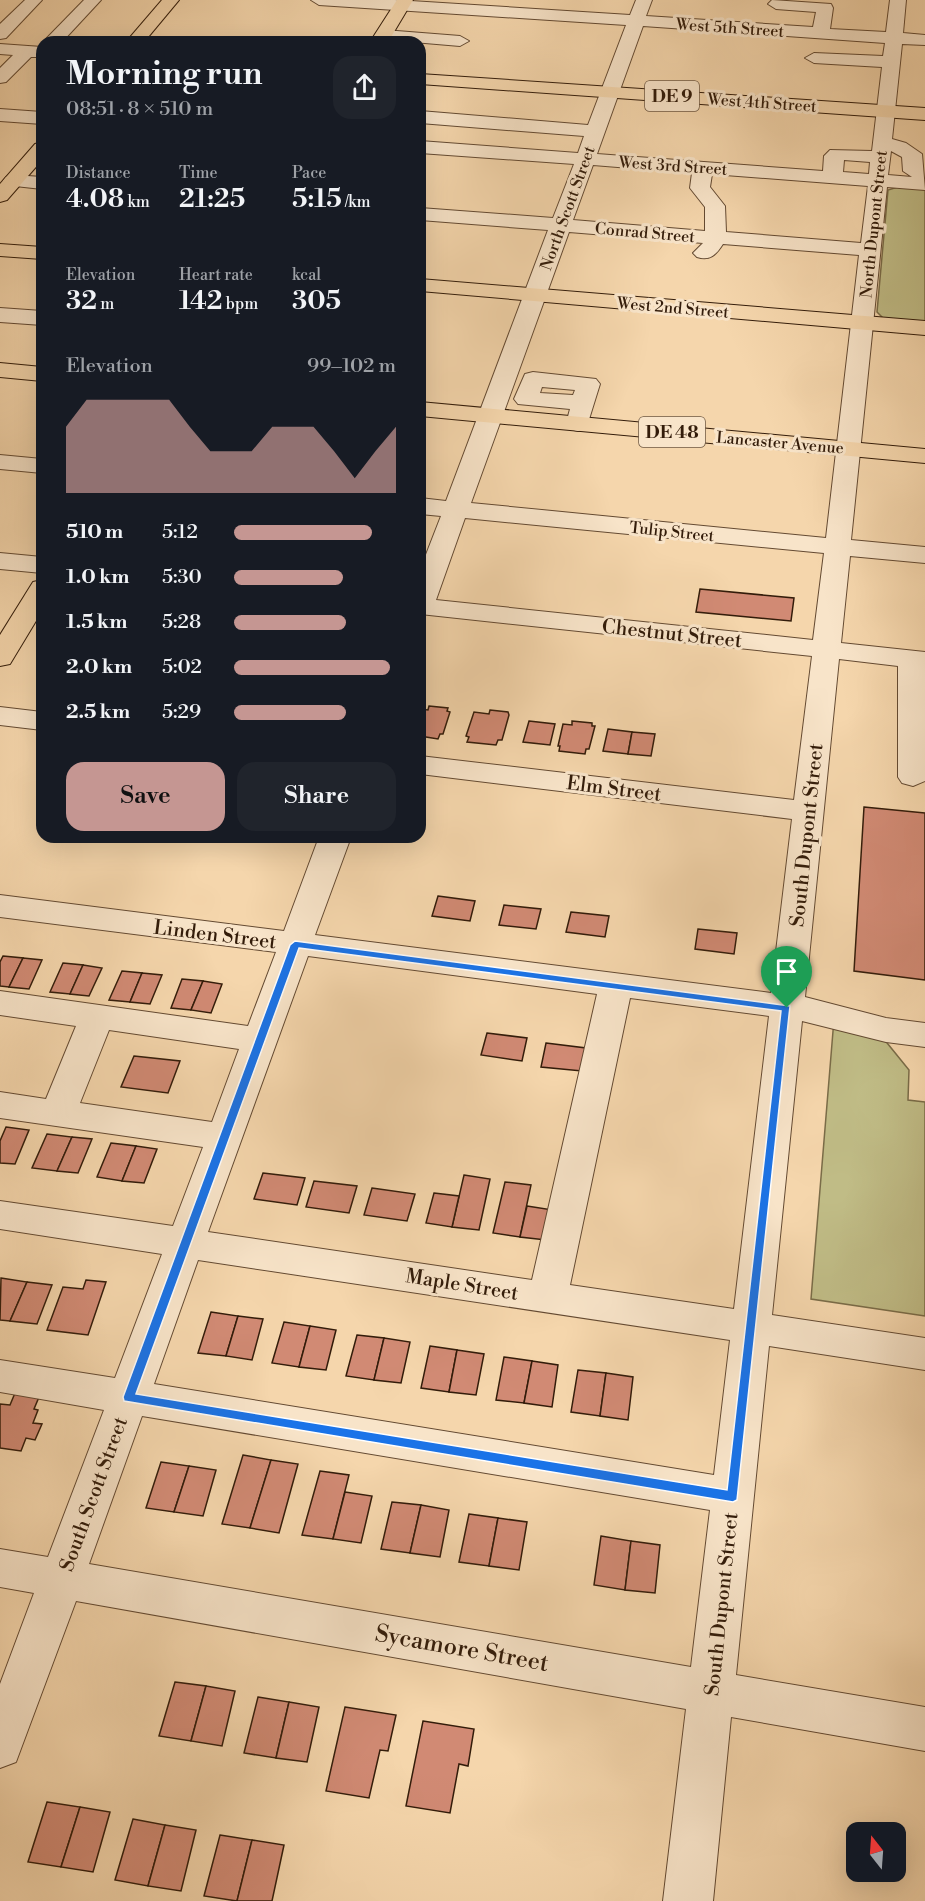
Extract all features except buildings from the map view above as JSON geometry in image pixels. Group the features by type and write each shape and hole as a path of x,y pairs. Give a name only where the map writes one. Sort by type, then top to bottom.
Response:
{"main road":[{"path":"140,36 171,0"},
{"path":"382,36 404,3"},
{"name":"West 4th Street","path":"426,79 925,114"},
{"path":"7,188 36,155"},
{"path":"0,250 36,253"},
{"name":"West 2nd Street","path":"426,286 925,328"},
{"path":"0,370 36,373"},
{"name":"Lancaster Avenue","path":"426,410 490,416 580,413 849,449 925,456"},
{"path":"0,658 36,598"}],"street":[{"path":"0,34 34,0"},
{"path":"58,36 93,0"},
{"name":"West 5th Street","path":"319,0 404,3 925,40"},
{"name":"North Scott Street","path":"490,416 535,295 563,247 564,217 644,0"},
{"name":"North Dupont Street","path":"849,449 898,0"},
{"path":"776,4 825,8 821,33"},
{"path":"426,40 460,41"},
{"path":"0,49 36,52"},
{"path":"0,78 36,53"},
{"path":"814,58 891,62"},
{"path":"0,115 36,118"},
{"path":"426,117 596,131"},
{"path":"521,154 533,126"},
{"path":"547,156 557,129"},
{"name":"West 3rd Street","path":"426,147 925,184"},
{"path":"833,177 834,156 837,154 881,150 908,150 919,160 913,171 925,175"},
{"path":"687,256 706,253 715,237 715,206 700,188 703,168"},
{"path":"7,188 36,184"},
{"path":"471,203 564,217"},
{"name":"Conrad Street","path":"426,214 564,217 715,237 870,250"},
{"path":"2,325 36,319"},
{"path":"426,589 490,416"},
{"name":"South Dupont Street","path":"688,1901 849,449"},
{"path":"0,462 36,465"},
{"name":"Tulip Street","path":"426,507 925,555"},
{"path":"0,561 36,565"},
{"name":"Chestnut Street","path":"426,607 918,659"},
{"path":"913,777 918,659"},
{"path":"0,716 36,719"},
{"name":"Elm Street","path":"426,766 808,811"},
{"name":"South Scott Street","path":"0,1744 333,843"},
{"name":"Linden Street","path":"0,906 819,1011 885,1030 925,1035"},
{"path":"548,1297 616,986"},
{"path":"0,1003 260,1040"},
{"path":"58,1113 97,1017"},
{"path":"0,1105 225,1137"},
{"name":"Maple Street","path":"0,1215 925,1354"},
{"path":"0,1376 733,1496"},
{"name":"Sycamore Street","path":"0,1568 925,1729"}],"shaded area":[{"path":"901,186 925,188 925,322 884,319 877,312 888,190"},
{"path":"834,1019 883,1038 909,1070 908,1100 925,1102 925,1316 811,1299"}],"route":[{"path":"295,945 787,1008 733,1496 129,1397 295,945"}]}
